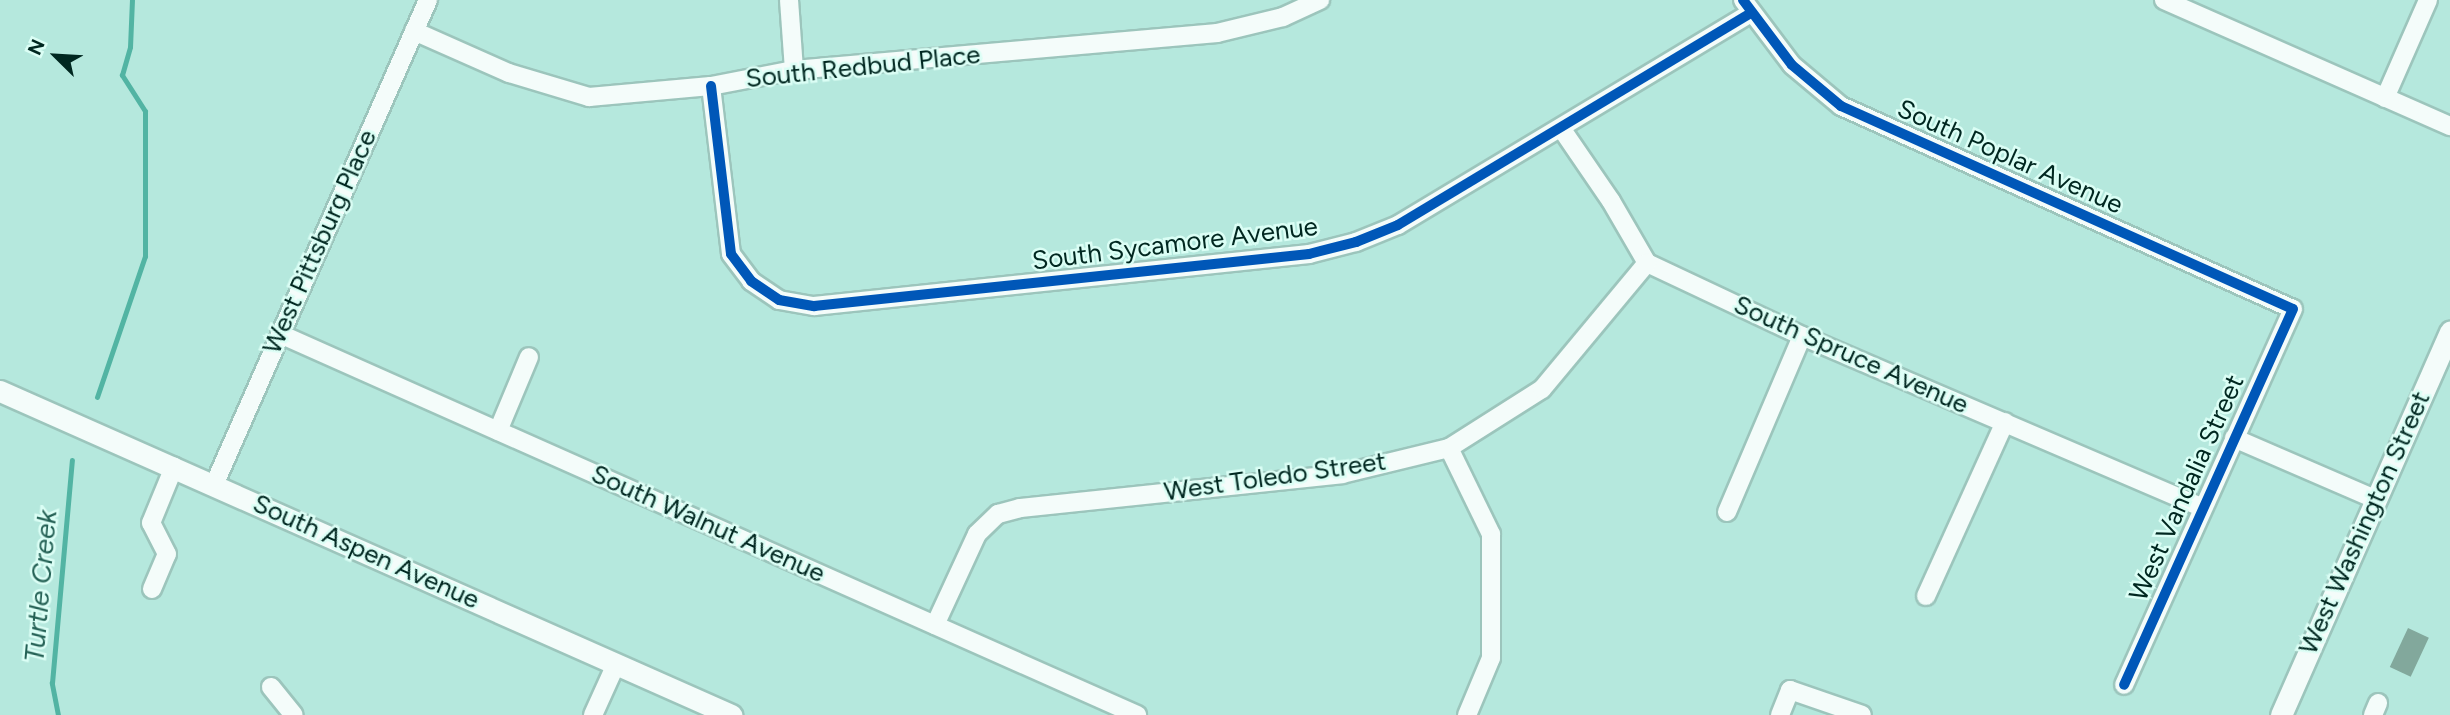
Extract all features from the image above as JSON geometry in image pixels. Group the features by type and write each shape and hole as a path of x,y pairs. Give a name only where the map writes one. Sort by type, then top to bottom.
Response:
{"main road":[{"name":"West Washington Street","path":"2281,715 2450,332"},
{"name":"South Aspen Avenue","path":"0,391 731,715"}],"street":[{"name":"West Pittsburg Place","path":"215,485 428,0"},
{"path":"789,0 794,70"},
{"name":"South Redbud Place","path":"414,31 509,73 589,97 711,86 794,70 1217,33 1283,17 1320,0"},
{"path":"2164,0 2450,126"},
{"path":"2385,98 2428,0"},
{"name":"South Sycamore Avenue","path":"711,86 731,254 751,281 779,300 814,306 1309,254 1356,242 1398,225 1561,128 1747,6"},
{"name":"South Poplar Avenue","path":"1747,6 1792,65 1841,106 2293,309"},
{"path":"1561,128 1611,201 1647,263"},
{"name":"South Spruce Avenue","path":"1647,263 1802,336 2203,508"},
{"name":"West Toledo Street","path":"935,625 977,534 998,514 1020,508 1342,474 1449,449 1542,389 1647,263"},
{"name":"West Vandalia Street","path":"2124,685 2293,309"},
{"name":"South Walnut Avenue","path":"280,334 1137,715"},
{"path":"1727,512 1802,336"},
{"path":"498,431 529,357"},
{"path":"1926,596 2005,422"},
{"path":"2234,438 2375,499"},
{"path":"1449,449 1491,534 1491,658 1467,715"},
{"path":"152,589 167,554 150,523 174,467"},
{"path":"593,715 616,664"},
{"path":"271,687 294,715"},
{"path":"1780,715 1790,690 1861,715"}],"building":[{"path":"2408,628 2429,638 2411,677 2390,667"}],"waterway":[{"name":"Turtle Creek","path":"97,397 145,256 145,111 122,75 130,47 132,0"},
{"name":"Turtle Creek","path":"58,715 52,683 72,460"}],"cycle path":[{"path":"1743,0 1792,65 1841,106 2293,309 2124,685"},
{"path":"711,86 731,254 751,281 779,300 814,306 1309,254 1356,242 1398,225 1751,13"}]}
